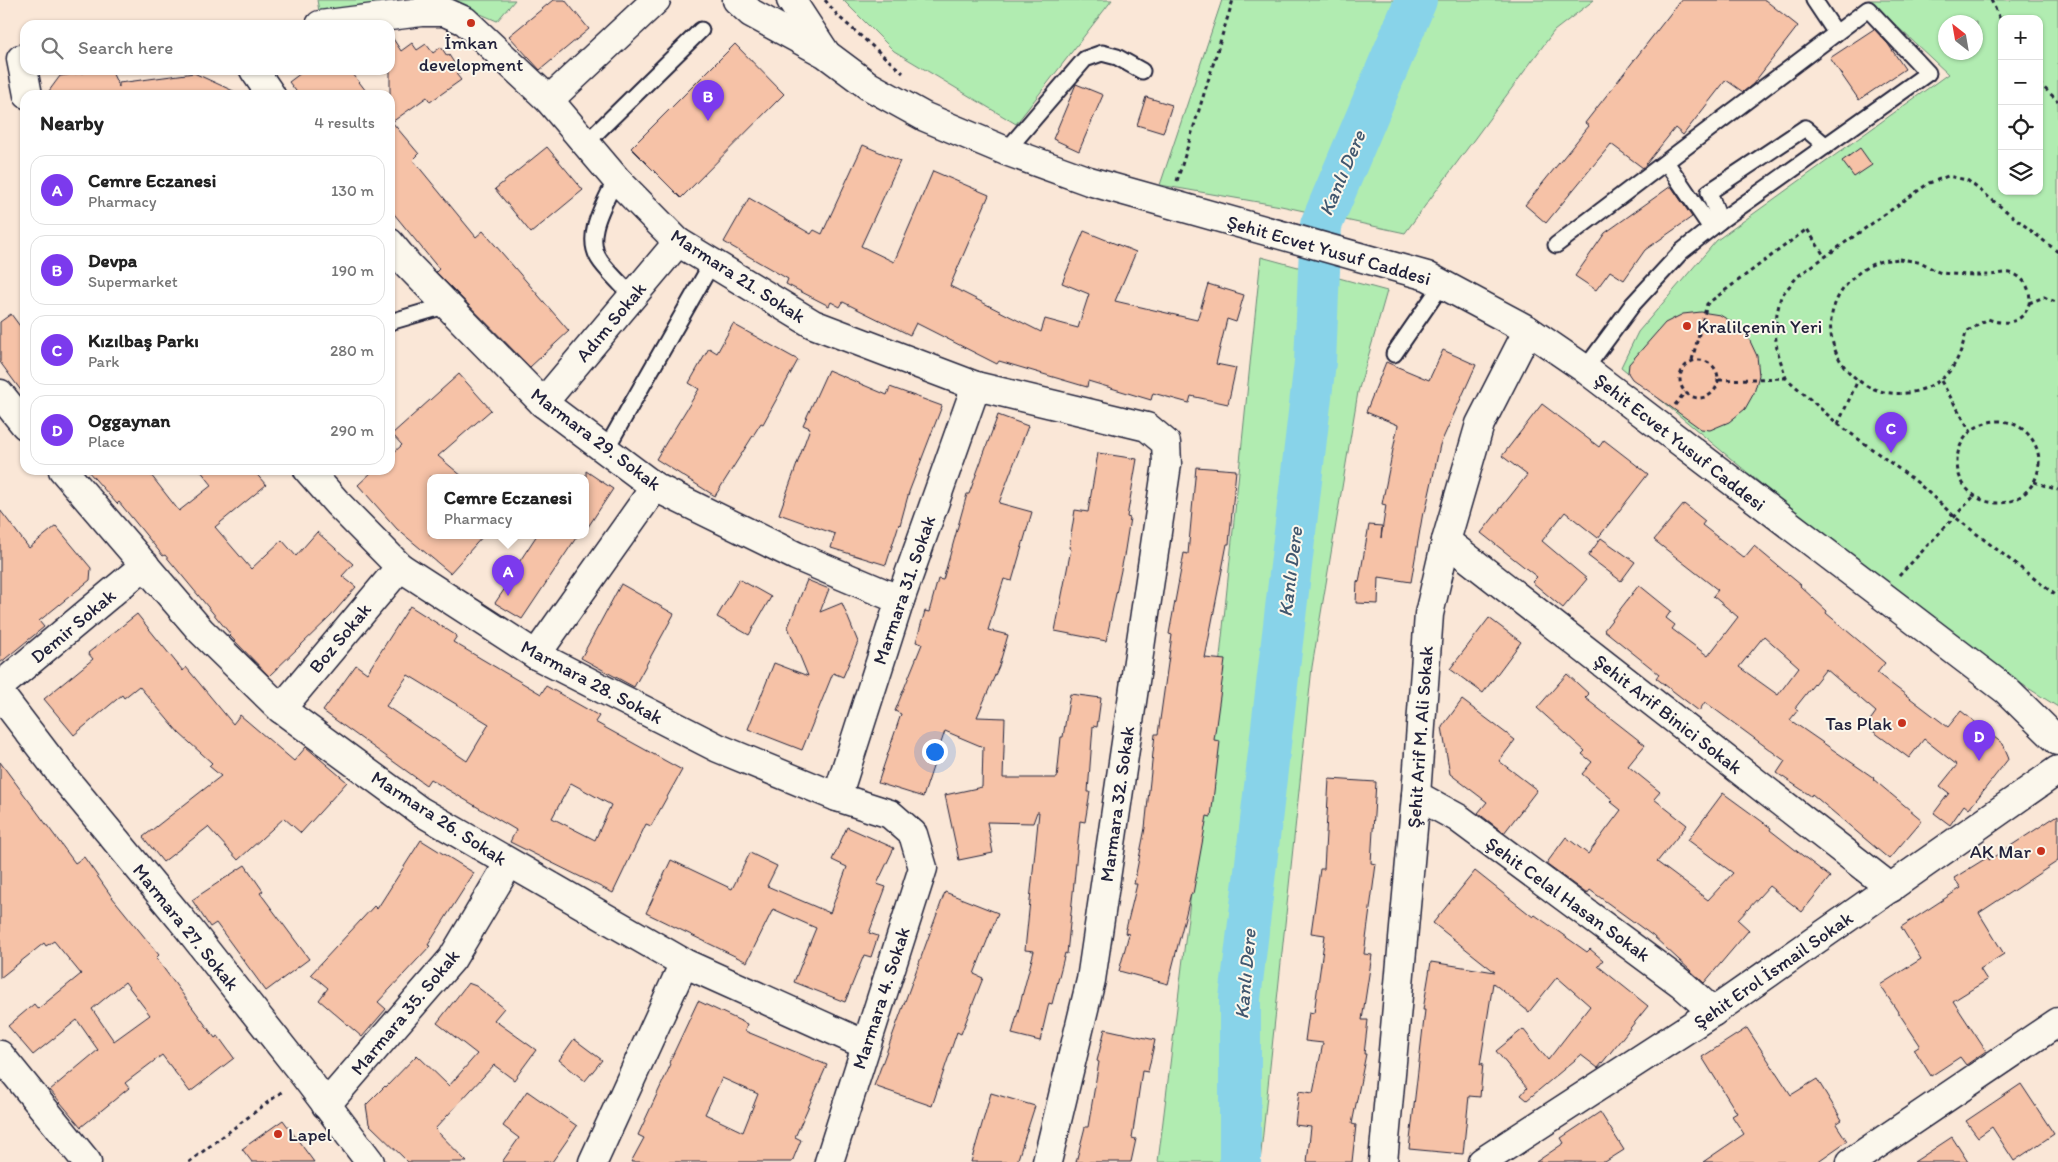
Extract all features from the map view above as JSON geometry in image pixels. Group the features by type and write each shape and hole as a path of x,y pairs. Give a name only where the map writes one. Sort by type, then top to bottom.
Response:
{"street":[{"path":"549,100 650,7 671,0"},
{"path":"737,0 751,14 826,54"},
{"path":"791,0 826,54"},
{"name":"Marmara 21. Sokak","path":"359,20 421,12 445,12 465,21 549,100 616,179 678,242 813,324 976,386 1147,427 1166,443"},
{"name":"Şehit Ecvet Yusuf Caddesi","path":"826,54 869,86 925,117 1006,151 1089,181 1435,280 1528,330 1585,369 1880,596 2006,690 2058,741"},
{"path":"15,60 20,73"},
{"path":"21,75 26,90"},
{"path":"257,75 268,90"},
{"name":"Adım Sokak","path":"543,403 678,242"},
{"name":"Marmara 29. Sokak","path":"395,249 543,403 655,487 796,556 900,600"},
{"name":"Şehit Arif M. Ali Sokak","path":"1383,1162 1416,795 1429,614 1446,541 1480,424 1528,330"},
{"name":"Marmara 31. Sokak","path":"837,797 900,600 976,386"},
{"path":"0,394 20,419"},
{"name":"Marmara 32. Sokak","path":"1047,1162 1090,980 1167,464 1166,443"},
{"name":"Marmara 26. Sokak","path":"67,475 201,631 281,708 420,810 684,963 866,1045"},
{"name":"Marmara 28. Sokak","path":"312,475 338,504 400,566 536,655 718,748 837,797 890,814 914,834"},
{"path":"536,655 655,487"},
{"name":"Şehit Arif Binici Sokak","path":"1446,541 1891,888"},
{"name":"Demir Sokak","path":"0,686 145,566"},
{"name":"Boz Sokak","path":"281,708 400,566"},
{"name":"Şehit Ecvet Yusuf Caddesi","path":"2006,690 2058,715"},
{"name":"Marmara 27. Sokak","path":"0,694 61,774 180,919 304,1075 370,1162"},
{"name":"Şehit Erol İsmail Sokak","path":"1482,1162 1713,1012 2058,770"},
{"name":"Şehit Celal Hasan Sokak","path":"1416,795 1458,818 1682,984 1713,1012"},
{"name":"Marmara 4. Sokak","path":"829,1162 923,868 914,834"},
{"name":"Marmara 35. Sokak","path":"326,1105 452,959 509,863"},
{"path":"592,1162 684,963"},
{"path":"1851,1162 2058,1022"},
{"path":"0,1054 87,1162"}],"lane":[{"path":"1814,0 1836,33"},
{"path":"1556,245 1868,9 1928,73 1716,224 1682,251 1633,304 1585,369"},
{"path":"585,144 702,30"},
{"path":"1006,151 1085,59 1102,53 1117,57 1142,71"},
{"path":"1716,224 1709,192 1805,128 1826,146"},
{"path":"1666,162 1716,224"},
{"path":"616,179 593,232 594,247 599,261 632,296"},
{"path":"606,449 712,263"},
{"path":"1394,354 1435,280"},
{"path":"395,321 448,305"}],"path":[{"path":"825,0 839,17 907,77"},
{"path":"1169,204 1233,0"},
{"path":"1991,0 1998,15"},
{"path":"2043,87 2058,101"},
{"path":"2058,252 1967,180 1948,176 1930,183 1798,276 1781,296 1775,331 1777,350 1786,378 1838,424 1918,483 1955,517 2058,596"},
{"path":"1692,360 1707,304 1807,229 1825,257"},
{"path":"1899,259 1921,263 1941,273 1992,275 2008,272 2023,280 2030,295 2029,304 2021,318 2013,322 2004,324 1988,319 1966,332 1961,354 1949,372 1941,381 1911,394 1888,394 1867,387 1845,369 1837,355 1831,334 1833,311 1842,290 1856,274 1876,263 1899,259"},
{"path":"2029,304 2044,297 2058,303"},
{"path":"1699,359 1711,363 1718,374 1718,380 1708,396 1702,398 1690,396 1685,392 1679,380 1682,368 1692,360 1699,359"},
{"path":"1718,380 1786,378"},
{"path":"1838,424 1858,380"},
{"path":"1941,381 1971,432"},
{"path":"2002,421 2015,424 2026,432 2034,442 2039,456 2039,470 2034,482 2026,493 2014,500 2000,503 1987,502 1974,496 1964,487 1958,474 1956,461 1959,448 1966,436 1971,432 1976,427 1989,422 2002,421"},
{"path":"2034,482 2058,490"},
{"path":"1880,596 1974,496"},
{"path":"189,1162 304,1075"}],"green space":[{"path":"317,0 447,0 319,11"},
{"path":"448,0 515,0 497,21"},
{"path":"843,0 1112,0 1016,124 894,51"},
{"path":"1222,0 1594,0 1554,31 1405,233 1281,206 1160,185"},
{"path":"1869,0 2058,0 2058,707 2017,681 1826,538 1621,367 1638,332 1717,240 1948,74"},
{"path":"1261,257 1387,291 1358,392 1312,667 1260,1162 1158,1162 1220,657"}],"building":[{"path":"553,0 565,0 589,29 540,70 509,36"},
{"path":"1681,0 1765,0 1798,26 1753,84 1743,92 1726,80 1683,135 1675,128 1643,168 1611,144 1546,223 1525,205 1589,126 1585,123"},
{"path":"1874,29 1888,44 1905,69 1859,100 1830,58"},
{"path":"395,42 401,51 412,43 417,50 426,44 433,53 441,47 447,56 449,55 460,72 457,75 461,80 430,102 427,97 395,120 395,90 390,90 390,75 395,75"},
{"path":"735,44 784,94 681,198 631,148"},
{"path":"113,75 119,87 119,83 179,75 198,75 231,90 50,90 60,76"},
{"path":"298,75 354,75 365,90 295,90 289,82"},
{"path":"1076,84 1103,95 1079,151 1053,139"},
{"path":"1146,97 1172,105 1163,133 1137,125"},
{"path":"395,126 419,154 413,160 476,237 483,231 569,331 530,367 436,272 439,269 395,215"},
{"path":"863,145 900,161 861,246 894,262 933,171 989,195 950,286 1041,332 1045,319 1078,328 1089,294 1062,283 1084,231 1136,252 1115,301 1197,320 1208,284 1244,295 1236,322 1227,319 1216,364 1236,368 1228,404 1191,396 1189,403 1153,393 1151,400 1088,381 1087,387 999,361 997,364 916,323 910,335 843,302 840,307 831,302 829,306 786,284 788,279 724,242 749,198 811,234 814,230 822,234"},
{"path":"547,147 583,190 531,233 495,189"},
{"path":"1860,148 1872,165 1854,177 1842,161"},
{"path":"1671,186 1692,217 1645,250 1624,280 1610,271 1596,290 1575,276 1605,233"},
{"path":"1701,312 1720,315 1737,325 1749,339 1757,356 1759,375 1754,393 1745,409 1729,422 1710,430 1701,429 1632,379 1628,373 1629,364 1665,323 1683,314"},
{"path":"11,314 20,326 20,389 0,362 0,322"},
{"path":"733,324 798,360 763,424 761,423 715,496 656,459 699,389 689,383 709,348 717,353"},
{"path":"1443,350 1476,365 1440,445 1425,513 1423,512 1411,582 1379,577 1378,604 1356,603 1357,581 1359,582 1369,525 1382,526 1381,538 1386,505 1382,504 1398,425 1366,412 1386,362 1429,380"},
{"path":"828,370 887,395 890,387 942,406 909,492 886,565 831,548 835,534 779,514 810,428 803,425"},
{"path":"459,374 491,410 438,456 459,474 427,474 427,539 480,539 450,573 397,529 358,485 369,475 395,475 395,451 402,445 395,437 395,431"},
{"path":"1542,404 1599,447 1604,440 1648,474 1598,538 1565,512 1542,541 1587,579 1563,608 1532,582 1537,577 1481,533 1527,475 1502,456"},
{"path":"998,415 1028,426 999,503 1032,512 1012,581 1004,579 988,630 1008,635 999,666 977,717 1005,718 1003,778 1057,778 1061,737 1063,737 1070,694 1101,698 1097,727 1093,726 1088,792 1090,792 1085,822 1080,821 1067,954 1065,953 1052,1004 1049,1003 1040,1041 1012,1034 1034,951 1025,950 1039,812 1037,812 1033,823 987,822 993,853 959,860 945,795 982,787 983,747 945,731 923,797 878,783 901,714 895,711 922,644 916,642 925,611 929,612 938,579 943,580 967,494 969,494"},
{"path":"1098,453 1137,459 1127,517 1130,518 1124,556 1106,641 1055,631 1071,549 1069,548 1075,510 1088,512"},
{"path":"1196,467 1236,470 1229,544 1227,544 1205,658 1225,660 1214,740 1220,741 1211,817 1207,816 1193,894 1191,894 1168,984 1119,971 1129,934 1125,933 1137,884 1134,884 1145,828 1155,734 1158,734 1172,635 1169,634 1184,553 1188,554"},
{"path":"586,471 613,489 589,525 589,474 586,474"},
{"path":"91,475 151,475 179,511 212,485 204,475 257,475 266,485 215,527 251,569 282,540 296,556 317,532 353,564 342,576 356,587 331,616 269,676 230,636 165,555 163,556 119,502 117,504"},
{"path":"1684,504 1705,521 1702,525 1744,558 1754,546 1801,585 1827,611 1826,613 1885,663 1877,673 1948,727 1961,711 2003,744 2009,758 1969,809 1964,805 1950,825 1934,813 1949,793 1940,786 1957,765 1924,739 1909,758 1866,726 1876,712 1826,669 1795,708 1798,710 1790,720 1874,778 1922,820 1889,859 1812,794 1811,796 1777,773 1785,761 1705,702 1699,711 1656,678 1659,674 1604,630 1639,585 1671,611 1666,618 1675,625 1672,629 1708,656 1738,617 1713,596 1718,590 1654,540","holes":["1764,636 1799,667 1778,695 1739,667"]},
{"path":"0,510 29,548 56,526 91,568 90,580 39,621 44,627 0,663"},
{"path":"1601,538 1635,562 1621,581 1588,556"},
{"path":"534,539 575,539 522,619 495,603 508,584 506,582"},
{"path":"739,579 771,597 749,635 717,617"},
{"path":"807,580 829,589 820,612 842,603 858,642 843,677 833,673 802,750 748,729 774,663 808,676 788,627"},
{"path":"621,584 674,614 634,687 581,658"},
{"path":"410,606 457,636 453,642 541,694 546,686 599,716 595,722 682,770 651,826 646,824 613,893 510,842 516,830 430,779 426,785 323,711 356,665 367,673","holes":["408,675 489,724 467,761 386,706","571,783 611,805 595,840 552,818"]},
{"path":"137,614 183,671 186,667 233,724 240,715 294,761 306,747 347,782 301,833 284,818 238,860 208,827 163,862 143,837 221,776 209,766 212,763 179,733 139,686 124,698 122,695 74,735 44,699 93,659 88,653"},
{"path":"1489,618 1521,642 1483,693 1450,669"},
{"path":"1567,674 1589,694 1585,698 1645,745 1628,766 1660,792 1654,799 1687,825 1657,862 1708,900 1733,873 1688,840 1723,793 1771,828 1770,830 1830,877 1802,912 1769,886 1738,920 1749,930 1704,983 1653,936 1590,890 1587,894 1546,864 1566,837 1588,854 1621,810 1611,802 1613,800 1582,774 1592,762 1582,754 1585,751 1537,708"},
{"path":"1462,700 1515,740 1499,761 1537,790 1504,833 1478,813 1487,802 1450,774 1442,727"},
{"path":"0,762 75,863 84,857 112,897 159,955 156,958 215,1038 218,1036 234,1058 190,1092 162,1055 125,1083 129,1088 81,1127 50,1090 98,1050 77,1020 33,1055 8,1026 34,1004 38,1009 81,974 54,941 46,946 44,943 0,978","holes":["125,982 150,1015 114,1041 92,1009"]},
{"path":"1329,779 1376,782 1371,863 1376,864 1364,954 1372,955 1362,1020 1368,1020 1364,1054 1366,1054 1352,1124 1356,1125 1352,1162 1307,1162 1311,1127 1295,1125 1299,1091 1313,1093 1323,1043 1305,1041 1309,1012 1314,1013 1325,935 1311,933 1320,869 1324,869"},
{"path":"2058,815 2058,861 1979,913 2004,954 1980,969 1987,980 1953,1001 1986,1051 1966,1065 1960,1057 1931,1076 1914,1049 1920,1045 1880,985 1921,959 1901,927 1961,888 1954,878 1988,857 1989,860"},
{"path":"847,827 894,848 877,884 886,887 869,933 878,936 871,957 864,955 845,1002 794,982 816,928 773,909 747,962 646,913 671,860 732,889 750,853 777,866 767,886 830,913 847,867 832,860"},
{"path":"421,840 474,873 428,945 430,946 378,1002 386,1009 362,1037 319,1000 328,988 311,974 374,906 377,909"},
{"path":"245,865 263,891 260,893 309,959 266,991 216,923 210,927 192,900"},
{"path":"1475,871 1533,917 1535,915 1587,952 1590,949 1603,960 1598,966 1648,1006 1598,1068 1581,1055 1527,1100 1521,1095 1527,1088 1496,1051 1523,1029 1548,1060 1590,1006 1557,977 1529,1012 1493,983 1480,1065 1483,1063 1480,1097 1469,1096 1463,1154 1409,1149 1425,1010 1423,1010 1431,962 1495,972 1433,923"},
{"path":"945,892 998,913 974,974 983,978 961,1034 957,1032 932,1106 874,1086"},
{"path":"468,983 476,986 504,1008 494,1020 536,1050 514,1080 494,1065 435,1129 467,1162 408,1162 369,1124 366,1105 417,1055 449,1086 477,1054 437,1023"},
{"path":"698,1001 747,1024 745,1031 827,1065 795,1137 801,1140 792,1162 631,1162 644,1138 638,1135 671,1064 669,1063","holes":["722,1078 758,1094 743,1132 705,1114"]},
{"path":"1747,1028 1791,1095 1817,1079 1842,1120 1836,1124 1847,1141 1817,1162 1703,1162 1744,1134 1732,1116 1737,1113 1702,1057"},
{"path":"1105,1029 1155,1040 1148,1072 1142,1071 1132,1138 1136,1139 1131,1162 1076,1162 1085,1127 1088,1127 1099,1062 1097,1061"},
{"path":"574,1039 602,1060 585,1081 559,1060"},
{"path":"2021,1084 2054,1134 2014,1161 1992,1127 1978,1137 1966,1121"},
{"path":"527,1091 577,1126 552,1162 502,1162 519,1138 503,1126"},
{"path":"991,1093 1035,1106 1017,1162 971,1162"},
{"path":"1600,1112 1624,1150 1605,1162 1536,1162 1564,1143 1561,1138"},
{"name":"Lapel","path":"283,1120 314,1162 252,1162 242,1149"},
{"path":"1952,1137 1968,1162 1914,1162"}],"waterway":[{"name":"Kanlı Dere","path":"1240,1162 1240,999 1315,362 1321,225 1416,0"}],"place":[{"name":"İmkan development","path":"471,23"},
{"name":"Devpa","path":"708,121"},
{"name":"Kralilçenin Yeri","path":"1687,326"},
{"name":"Kızılbaş Parkı","path":"1891,453"},
{"name":"Cemre Eczanesi","path":"508,596"},
{"name":"Tas Plak","path":"1902,723"},
{"name":"Oggaynan","path":"1979,761"},
{"name":"AK Mar","path":"2041,851"},
{"name":"Lapel","path":"278,1134"}]}
